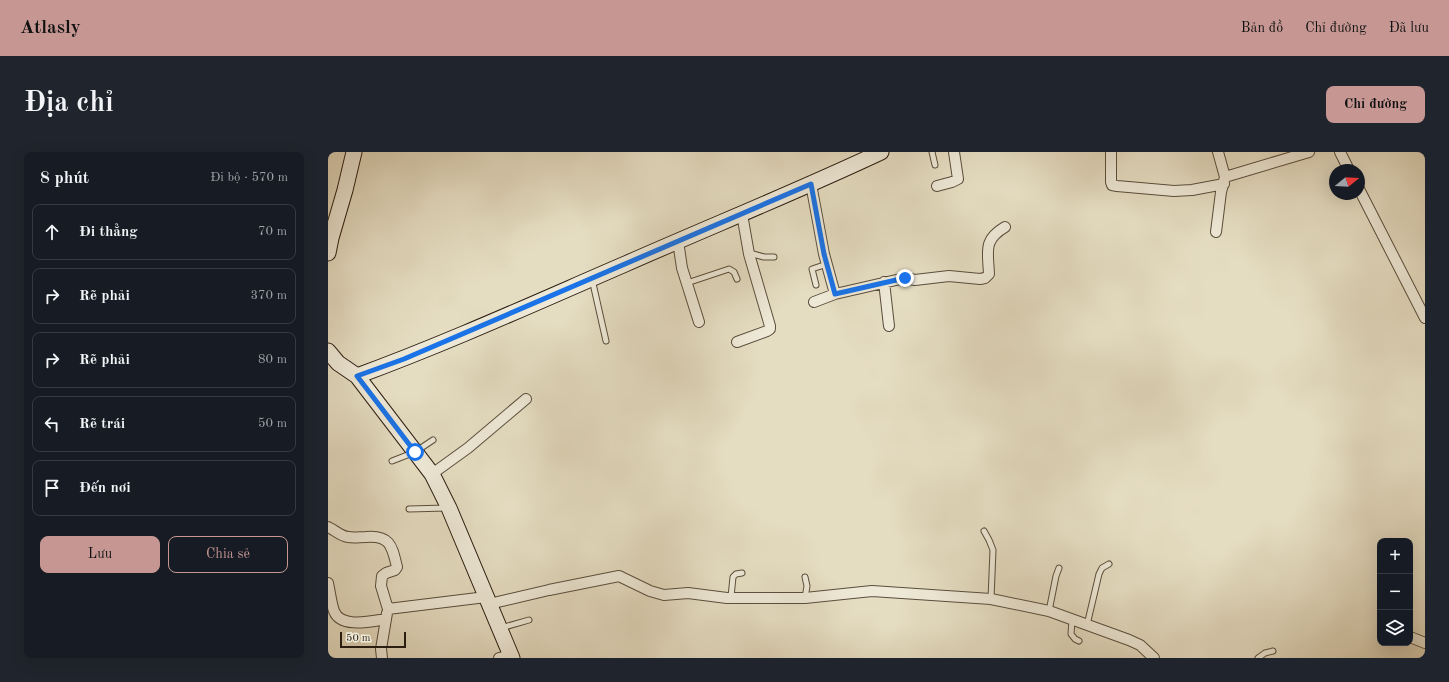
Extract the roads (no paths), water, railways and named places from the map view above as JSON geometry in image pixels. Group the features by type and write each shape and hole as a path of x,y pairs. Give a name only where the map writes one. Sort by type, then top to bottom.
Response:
{"street":[{"path":"329,245 354,152"},
{"path":"357,376 404,359 742,214 881,152"},
{"path":"937,186 952,182 958,178 954,152"},
{"path":"1111,152 1112,184 1117,186 1174,191 1192,190 1309,152"},
{"path":"1216,232 1221,192 1225,180 1218,152"},
{"path":"1340,152 1346,164"},
{"path":"811,184 826,264 835,294"},
{"path":"1365,200 1425,318"},
{"path":"737,342 770,329 759,285 749,254 742,214"},
{"path":"814,302 835,294 905,278 915,280 949,276 980,279 985,278 989,274 988,243 992,237 1005,227"},
{"path":"678,241 682,268 698,322"},
{"path":"884,282 889,326"},
{"path":"328,351 338,363 357,376 432,474 449,508 500,628 508,657"},
{"path":"432,474 468,448 526,399"},
{"path":"328,527 345,537 352,538 372,536 380,538 389,543 391,546 397,567 395,570 382,576 381,586 387,614 382,658"},
{"path":"328,583 334,612 340,618 352,622 364,622 387,614 488,601 620,576 650,591 664,595 688,593 731,597 805,598 872,591 991,599 1050,611 1136,642 1154,658"},
{"path":"1413,637 1425,643"}],"lane":[{"path":"932,152 935,165"},
{"path":"749,254 774,257"},
{"path":"816,285 812,269 826,264"},
{"path":"687,283 729,269 734,272 737,279"},
{"path":"592,278 606,341"},
{"path":"392,461 415,452 433,440"},
{"path":"409,508 449,508"},
{"path":"984,531 990,540 993,550 991,599"},
{"path":"1087,625 1098,574 1102,568 1109,564"},
{"path":"1050,611 1056,576 1059,568"},
{"path":"731,597 733,577 736,574 742,573"},
{"path":"805,577 807,586 805,598"},
{"path":"500,628 529,620"},
{"path":"1072,620 1071,634 1079,641"},
{"path":"1258,658 1265,653 1273,651"}]}
